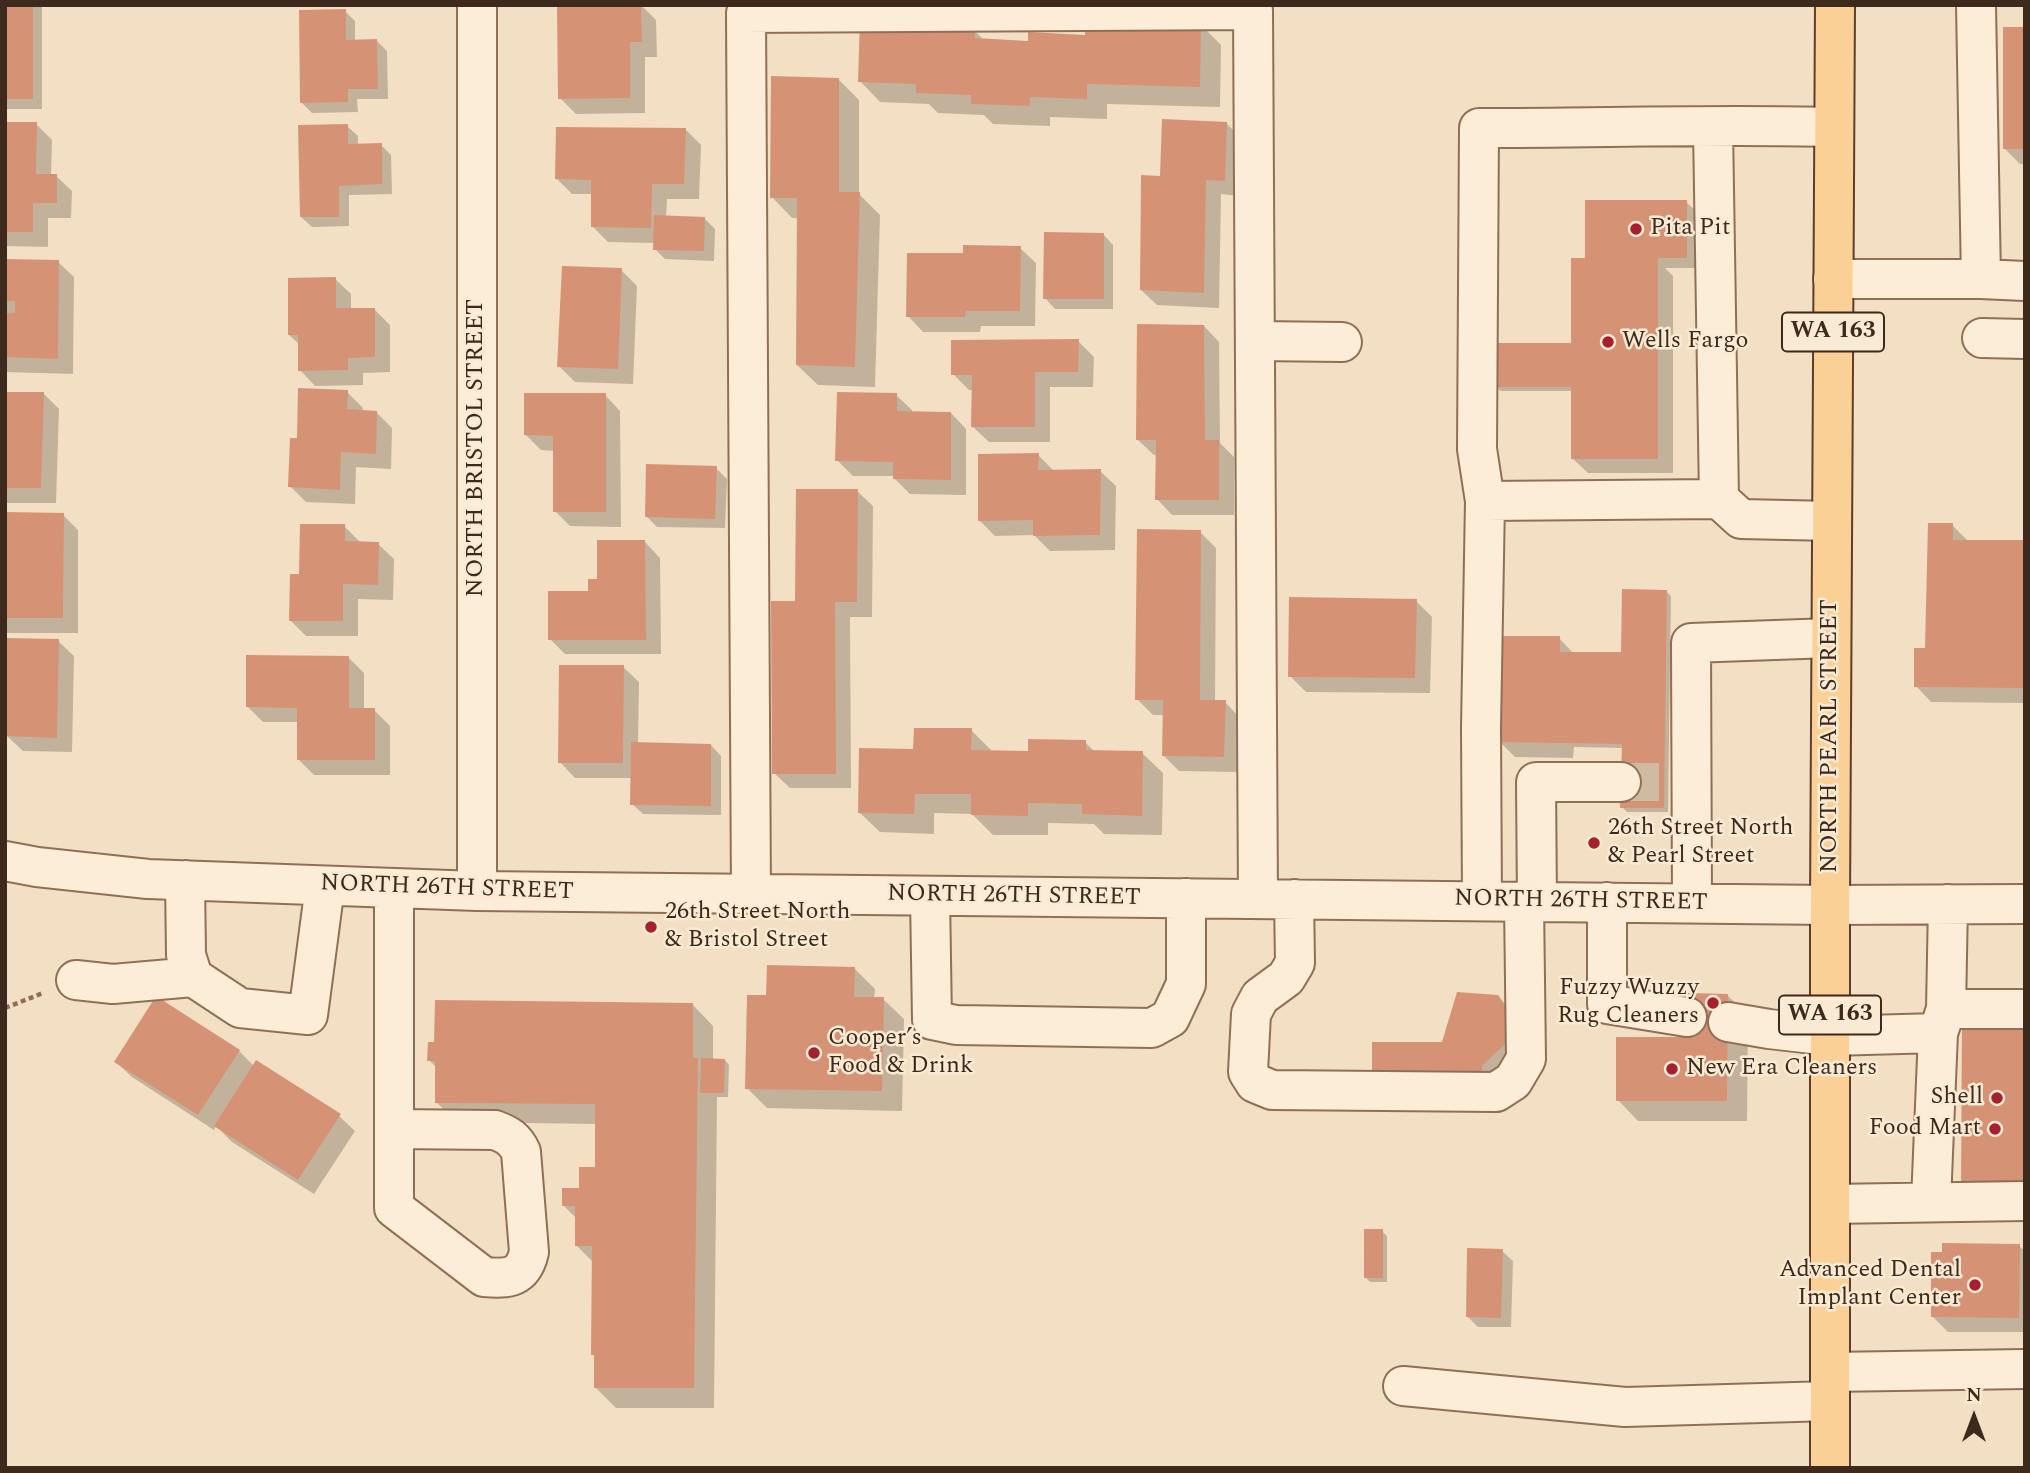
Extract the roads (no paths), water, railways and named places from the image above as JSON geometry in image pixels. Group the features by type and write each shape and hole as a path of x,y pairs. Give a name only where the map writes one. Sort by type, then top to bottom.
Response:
{"main road":[{"name":"NORTH PEARL STREET","path":"1830,1468 1835,5"}],"street":[{"name":"NORTH BRISTOL STREET","path":"477,5 477,891"},
{"path":"1976,5 1981,279"},
{"path":"751,894 746,13 1253,9 1256,341 1276,899 1295,963 1286,978 1259,997 1251,1014 1248,1072 1255,1083 1272,1090 1496,1092 1513,1081 1526,1059 1536,782 1621,782"},
{"path":"1482,901 1481,728 1485,501 1477,449 1479,128 1754,125 1834,127"},
{"path":"1713,127 1719,499"},
{"path":"1833,279 2025,281"},
{"path":"1982,338 2025,339"},
{"path":"1256,341 1342,342"},
{"path":"1485,501 1719,499 1741,520 1832,521"},
{"path":"1692,903 1678,782 1691,643 1831,638"},
{"name":"NORTH 26TH STREET","path":"5,861 148,879 477,891 1830,905 2025,904"},
{"path":"186,880 186,954 193,977"},
{"path":"76,979 113,984 193,977 240,1008 308,1016 325,886"},
{"path":"394,888 394,1129 394,1208 485,1278 502,1279 514,1276 526,1266 529,1252 521,1152 517,1142 495,1130 394,1129"},
{"path":"930,896 932,1020 956,1025 1152,1028 1170,1018 1186,984 1186,898"},
{"path":"1607,902 1607,1004 1687,1017"},
{"path":"1931,1202 1948,904"},
{"path":"1728,1022 1769,1030 1830,1035 2025,1009"},
{"path":"1830,1204 2025,1201"},
{"path":"1403,1386 1625,1407 2025,1369"}],"tunnel":[{"path":"1621,782 1665,782"}],"place":[{"name":"Pita Pit","path":"1636,229"},
{"name":"Wells Fargo","path":"1608,342"},
{"name":"26th Street North & Pearl Street","path":"1594,843"},
{"name":"26th Street North & Bristol Street","path":"651,927"},
{"name":"Fuzzy Wuzzy Rug Cleaners","path":"1713,1003"},
{"name":"Cooper’s Food & Drink","path":"814,1053"},
{"name":"New Era Cleaners","path":"1672,1069"},
{"name":"Shell","path":"1997,1098"},
{"name":"Food Mart","path":"1995,1129"},
{"name":"Advanced Dental Implant Center","path":"1975,1285"}]}
